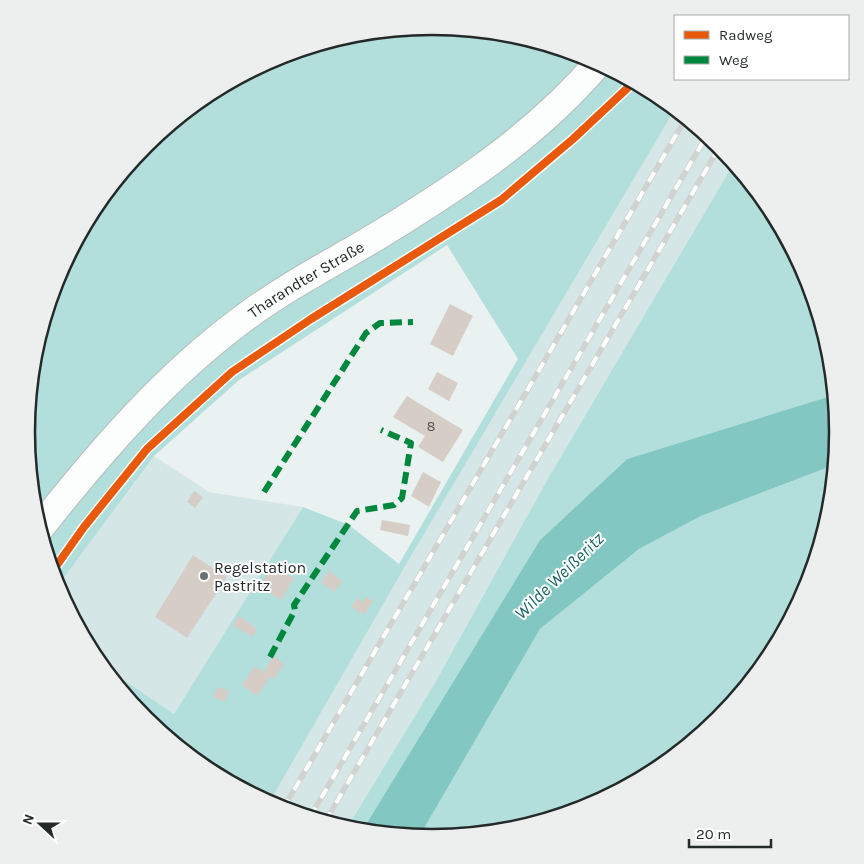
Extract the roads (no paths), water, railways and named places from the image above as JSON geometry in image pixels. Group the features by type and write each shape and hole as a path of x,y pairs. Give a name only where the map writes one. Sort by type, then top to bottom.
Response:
{"main road":[{"name":"Tharandter Straße","path":"46,521 75,484 128,424 175,376 210,345 276,296 471,177 521,140 551,113 592,69"}],"water":[{"name":"Wilde Weißeritz","path":"827,397 829,432 827,468 701,516 639,549 540,629 424,829 367,823 540,540 627,459"}],"railway":[{"path":"287,802 682,124"},
{"path":"314,811 703,142"},
{"path":"329,815 715,154"}],"place":[{"name":"Regelstation Pastritz","path":"204,576"}]}
